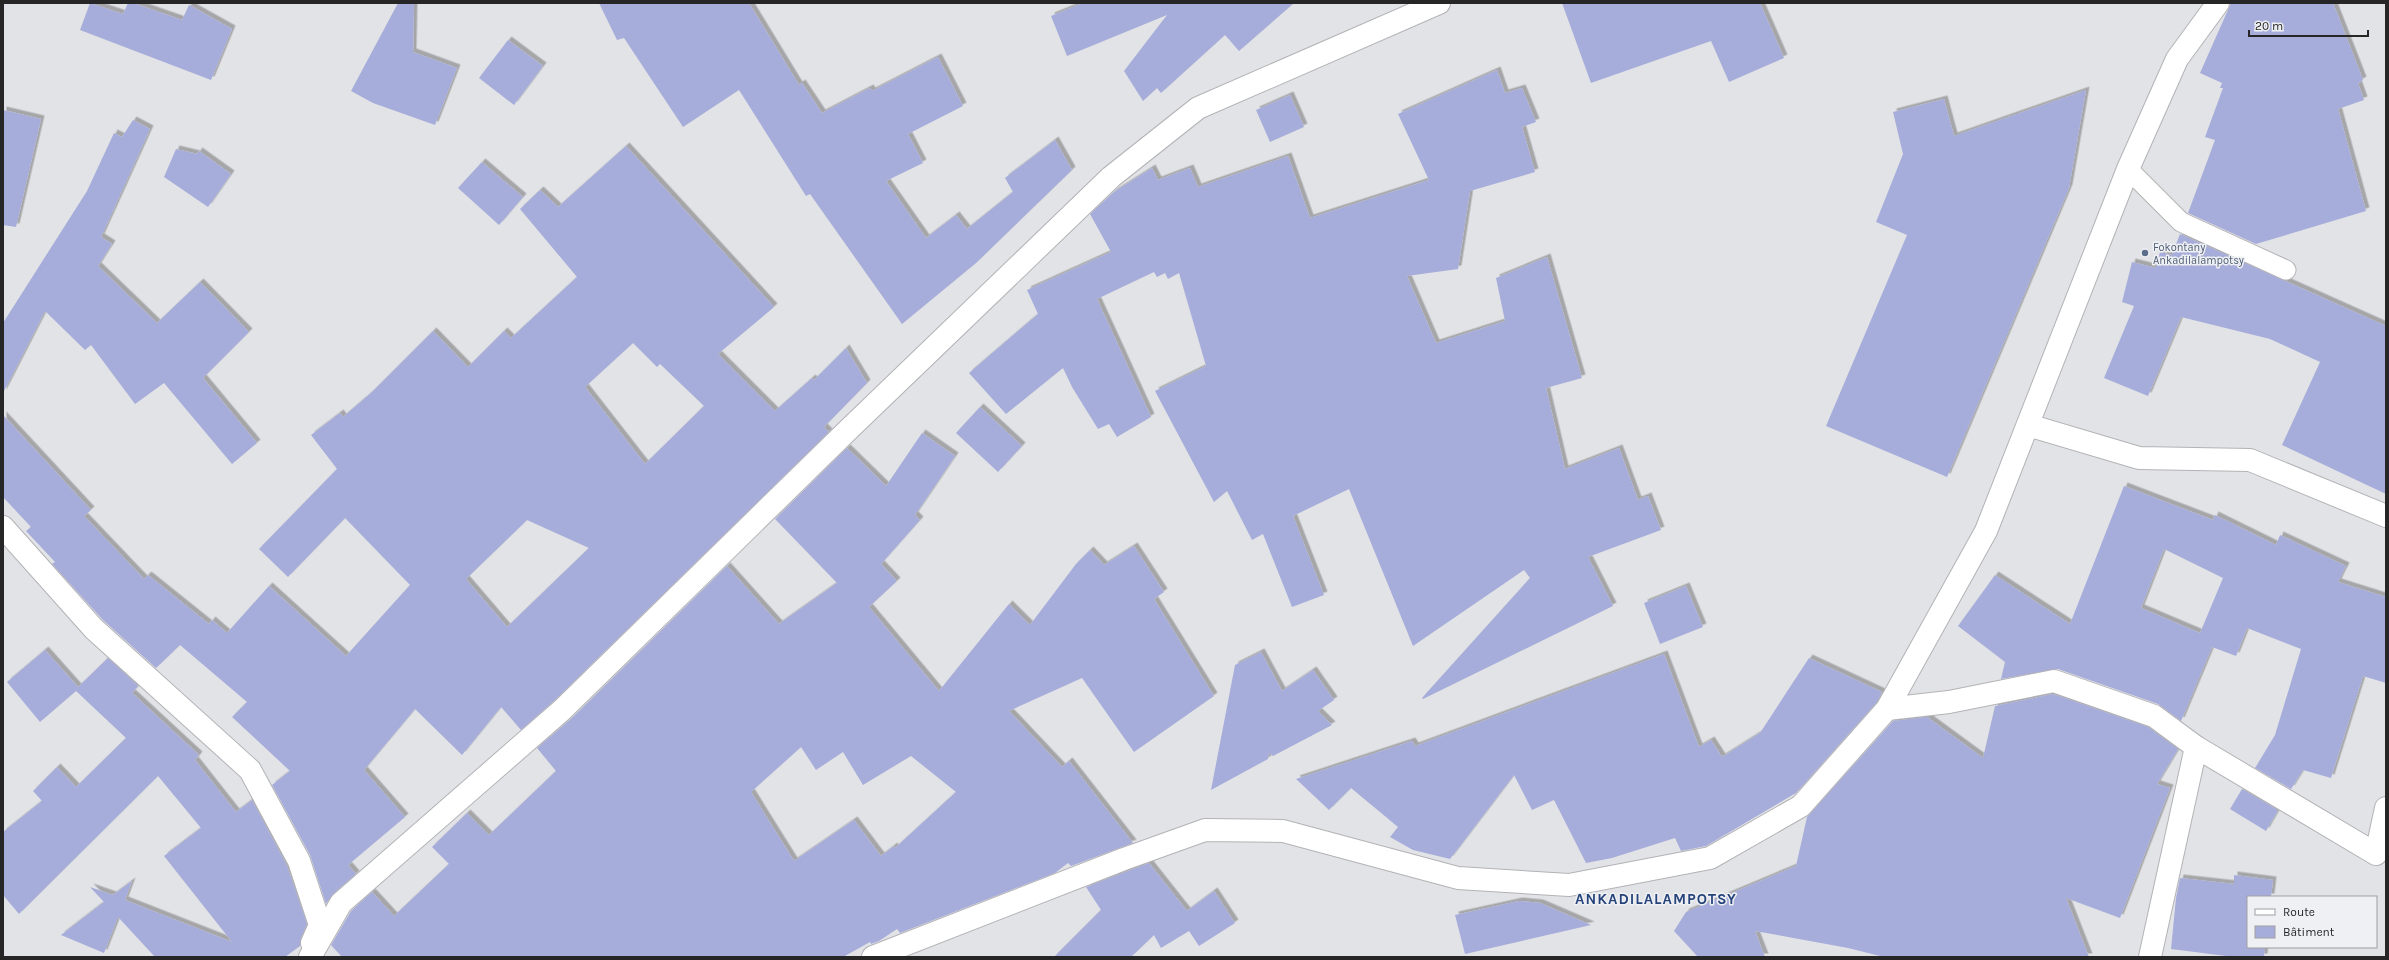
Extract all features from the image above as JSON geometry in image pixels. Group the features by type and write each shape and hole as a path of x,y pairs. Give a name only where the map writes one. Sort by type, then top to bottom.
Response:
{"street":[{"path":"310,957 341,903 562,710 847,431 1112,177 1198,108 1439,3"},
{"path":"873,957 1124,859 1205,830 1283,831 1458,878 1569,885 1710,858 1801,806 1887,709 1986,531 2128,169 2177,60 2218,3"},
{"path":"2028,425 2139,458 2250,460 2386,516"},
{"path":"3,527 94,629 250,770 299,861 320,925 306,957"},
{"path":"1887,709 1949,702 2054,681 2154,716 2196,747 2376,854 2386,808"},
{"path":"2150,957 2196,747"}],"lane":[{"path":"2128,169 2181,222 2286,270"}],"building":[{"path":"90,3 123,14 128,3 133,3 182,20 189,5 232,29 211,80 80,30"},
{"path":"398,3 414,3 413,52 457,68 435,125 373,103 351,91"},
{"path":"599,3 749,3 799,85 802,83 822,113 870,88 872,91 938,57 963,106 908,134 923,163 886,181 926,238 956,215 967,229 1013,192 1005,178 1055,140 1072,170 976,263 902,324 810,194 806,196 739,90 683,127 624,38 617,40"},
{"path":"1083,3 1294,3 1239,51 1225,35 1161,93 1157,88 1143,101 1124,71 1167,15 1067,56 1051,16"},
{"path":"1562,3 1760,3 1784,58 1729,82 1711,41 1591,83"},
{"path":"2231,3 2333,3 2363,80 2358,83 2364,100 2338,109 2366,211 2256,244 2188,213 2215,140 2205,137 2223,88 2220,88 2222,83 2200,73"},
{"path":"508,40 543,66 514,105 479,78"},
{"path":"1497,70 1505,93 1522,88 1536,122 1522,127 1535,172 1470,191 1458,269 1407,276 1436,343 1505,321 1496,278 1547,257 1582,378 1546,388 1565,469 1619,448 1638,500 1648,496 1661,530 1588,557 1613,606 1423,699 1422,698 1530,578 1524,570 1413,646 1349,489 1293,516 1324,595 1292,607 1263,534 1252,540 1227,491 1214,502 1155,391 1206,366 1179,273 1168,279 1165,273 1157,277 1154,272 1097,299 1151,417 1117,437 1109,424 1098,429 1072,387 1063,368 1006,414 969,373 1038,314 1027,290 1111,252 1090,214 1114,192 1152,168 1158,180 1190,168 1198,187 1288,156 1310,218 1429,180 1398,114"},
{"path":"2086,90 2069,188 1947,477 1826,426 1907,235 1876,222 1903,154 1893,112 1944,99 1954,136"},
{"path":"1290,95 1304,127 1270,142 1256,110"},
{"path":"3,110 41,119 16,227 3,225"},
{"path":"133,120 150,129 101,237 112,244 98,266 157,323 200,282 249,332 203,378 257,443 232,464 164,383 135,404 91,345 85,350 45,311 3,393 3,323 87,191 114,133 122,137"},
{"path":"626,146 774,307 718,354 775,411 812,378 814,380 846,348 867,383 824,427 829,432 554,701 521,730 501,707 462,755 415,709 364,770 405,817 348,865 356,874 333,894 326,904 310,855 272,785 290,771 232,717 247,702 180,645 156,668 103,620 52,564 55,562 26,531 31,527 3,497 3,415 91,510 84,516 144,579 148,575 209,624 212,620 227,633 269,586 346,656 410,585 345,518 288,577 259,549 337,469 311,435 340,413 343,417 371,393 433,331 468,367 504,331 511,338 577,277 520,209 540,190 558,207","holes":["633,343 657,367 660,364 704,406 645,464 585,387","527,520 589,548 507,627 466,579"]},
{"path":"176,149 197,154 199,151 231,174 208,207 164,177"},
{"path":"482,162 523,197 499,225 458,188"},
{"path":"2180,234 2386,326 2386,494 2282,445 2320,362 2270,339 2181,317 2148,396 2104,378 2134,306 2122,302 2132,262 2156,268 2160,252 2172,255"},
{"path":"980,407 1022,446 998,472 956,433"},
{"path":"922,433 955,456 915,515 920,520 881,564 897,581 869,607 939,691 1009,604 1030,625 1076,564 1090,550 1104,565 1134,546 1164,592 1154,599 1214,696 1134,752 1082,678 1009,711 1062,767 1069,761 1133,843 1071,866 1068,863 1055,873 900,933 897,929 879,941 871,944 870,942 843,957 342,957 331,945 351,911 372,892 394,916 449,864 432,847 467,813 489,835 556,771 537,748 571,719 727,566 779,624 837,583 775,519 847,448 886,486","holes":["801,747 816,770 843,752 863,785 911,756 956,792 895,848 894,846 881,856 854,820 794,861 751,792"]},
{"path":"2124,486 2213,520 2215,515 2276,545 2280,535 2346,566 2338,582 2386,597 2386,683 2363,676 2331,778 2303,770 2291,789 2255,768 2275,735 2301,649 2247,628 2236,656 2212,647 2181,721 2158,704 2058,669 2001,679 2005,662 1958,626 1995,575 2070,624","holes":["2164,549 2223,578 2200,633 2141,608"]},
{"path":"1686,586 1703,627 1660,644 1644,603"},
{"path":"45,650 78,687 108,658 138,686 132,693 199,755 195,760 236,812 252,800 287,866 307,924 301,938 300,946 285,957 155,957 118,917 104,953 61,935 104,902 90,887 113,895 132,881 125,900 232,942 164,856 201,828 158,776 19,914 3,895 3,832 42,801 33,791 57,767 76,787 126,738 76,691 40,722 7,682"},
{"path":"1261,652 1282,691 1313,670 1334,700 1318,711 1332,725 1273,756 1269,753 1268,759 1211,790 1235,665"},
{"path":"1664,654 1699,747 1711,740 1722,757 1760,733 1809,658 1882,692 1877,702 1796,793 1706,846 1681,851 1675,838 1612,858 1586,863 1554,800 1532,810 1514,775 1450,859 1413,850 1390,837 1398,827 1351,788 1329,810 1296,779 1412,741 1415,746"},
{"path":"2053,694 2148,727 2178,749 2157,784 2170,788 2120,918 2066,898 2089,957 1884,957 1848,948 1755,931 1765,957 1698,957 1674,931 1686,912 1796,866 1807,817 1893,721 1927,717 1983,758 1995,706"},
{"path":"2242,789 2278,810 2266,831 2230,809"},
{"path":"1149,863 1187,911 1214,891 1235,923 1199,946 1189,931 1161,948 1154,935 1131,957 1054,957 1101,910 1086,887"},
{"path":"2234,875 2273,880 2271,896 2247,896 2247,948 2265,948 2264,957 2234,957 2171,949 2176,898 2180,878 2234,884"},
{"path":"1519,901 1540,903 1591,925 1465,954 1455,915"}],"place":[{"name":"Fokontany Ankadilalampotsy","path":"2145,253"}],"district":[{"name":"ANKADILALAMPOTSY","path":"1656,899"}]}
